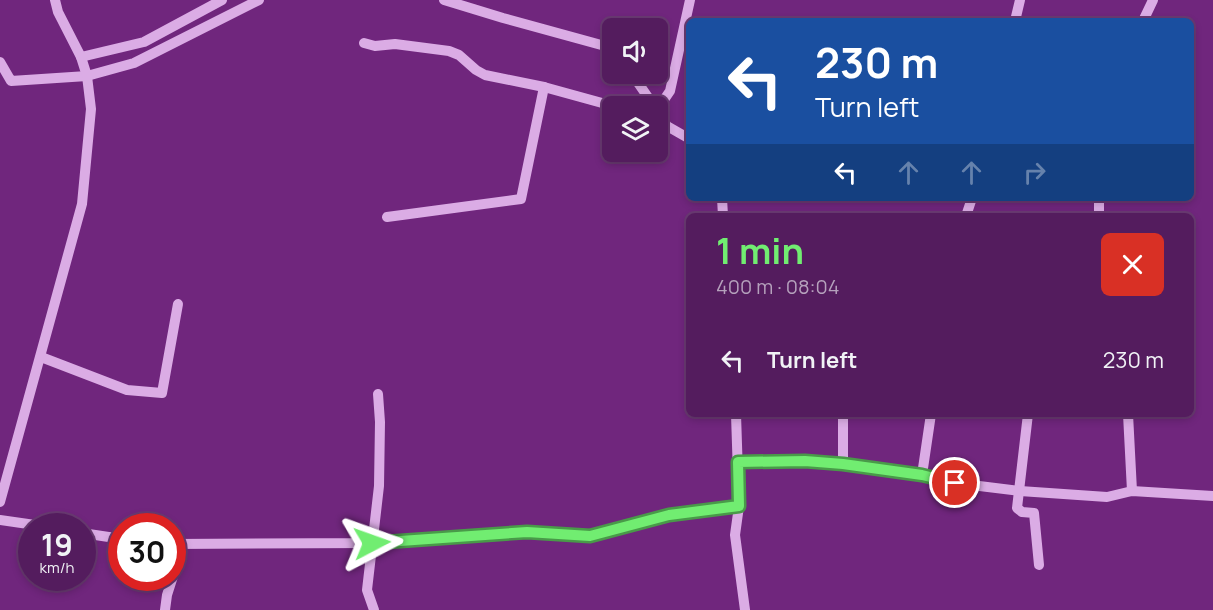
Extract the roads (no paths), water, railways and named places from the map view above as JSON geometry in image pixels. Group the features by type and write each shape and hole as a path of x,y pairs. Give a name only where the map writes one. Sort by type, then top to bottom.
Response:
{"street":[{"path":"0,502 82,204 91,109 87,76 81,57 58,12 55,0"},
{"path":"81,57 144,42 222,0"},
{"path":"0,62 11,81 87,76 134,63 259,0"},
{"path":"444,0 602,45"},
{"path":"686,18 690,0"},
{"path":"1016,18 1020,0"},
{"path":"1144,18 1153,0"},
{"path":"667,96 670,91 686,18"},
{"path":"364,43 375,46 395,44 449,51 459,55 485,75 544,87 602,103"},
{"path":"387,217 521,199 544,87"},
{"path":"668,127 686,137"},
{"path":"41,357 127,390 162,393 177,304"},
{"path":"374,610 367,590 379,486 378,394"},
{"path":"735,417 739,506 735,535 745,610"},
{"path":"843,417 843,464"},
{"path":"922,475 931,417"},
{"path":"1028,417 1017,508 1023,512 1031,511 1035,516 1039,565"},
{"path":"1128,417 1132,491"},
{"path":"738,462 805,461 843,464 922,475 955,483 1020,491 1107,497 1132,491 1213,496"},
{"path":"186,545 238,542 372,543 527,532 590,536 669,515 739,506"},
{"path":"0,520 18,523"},
{"path":"165,610 168,591"}]}
